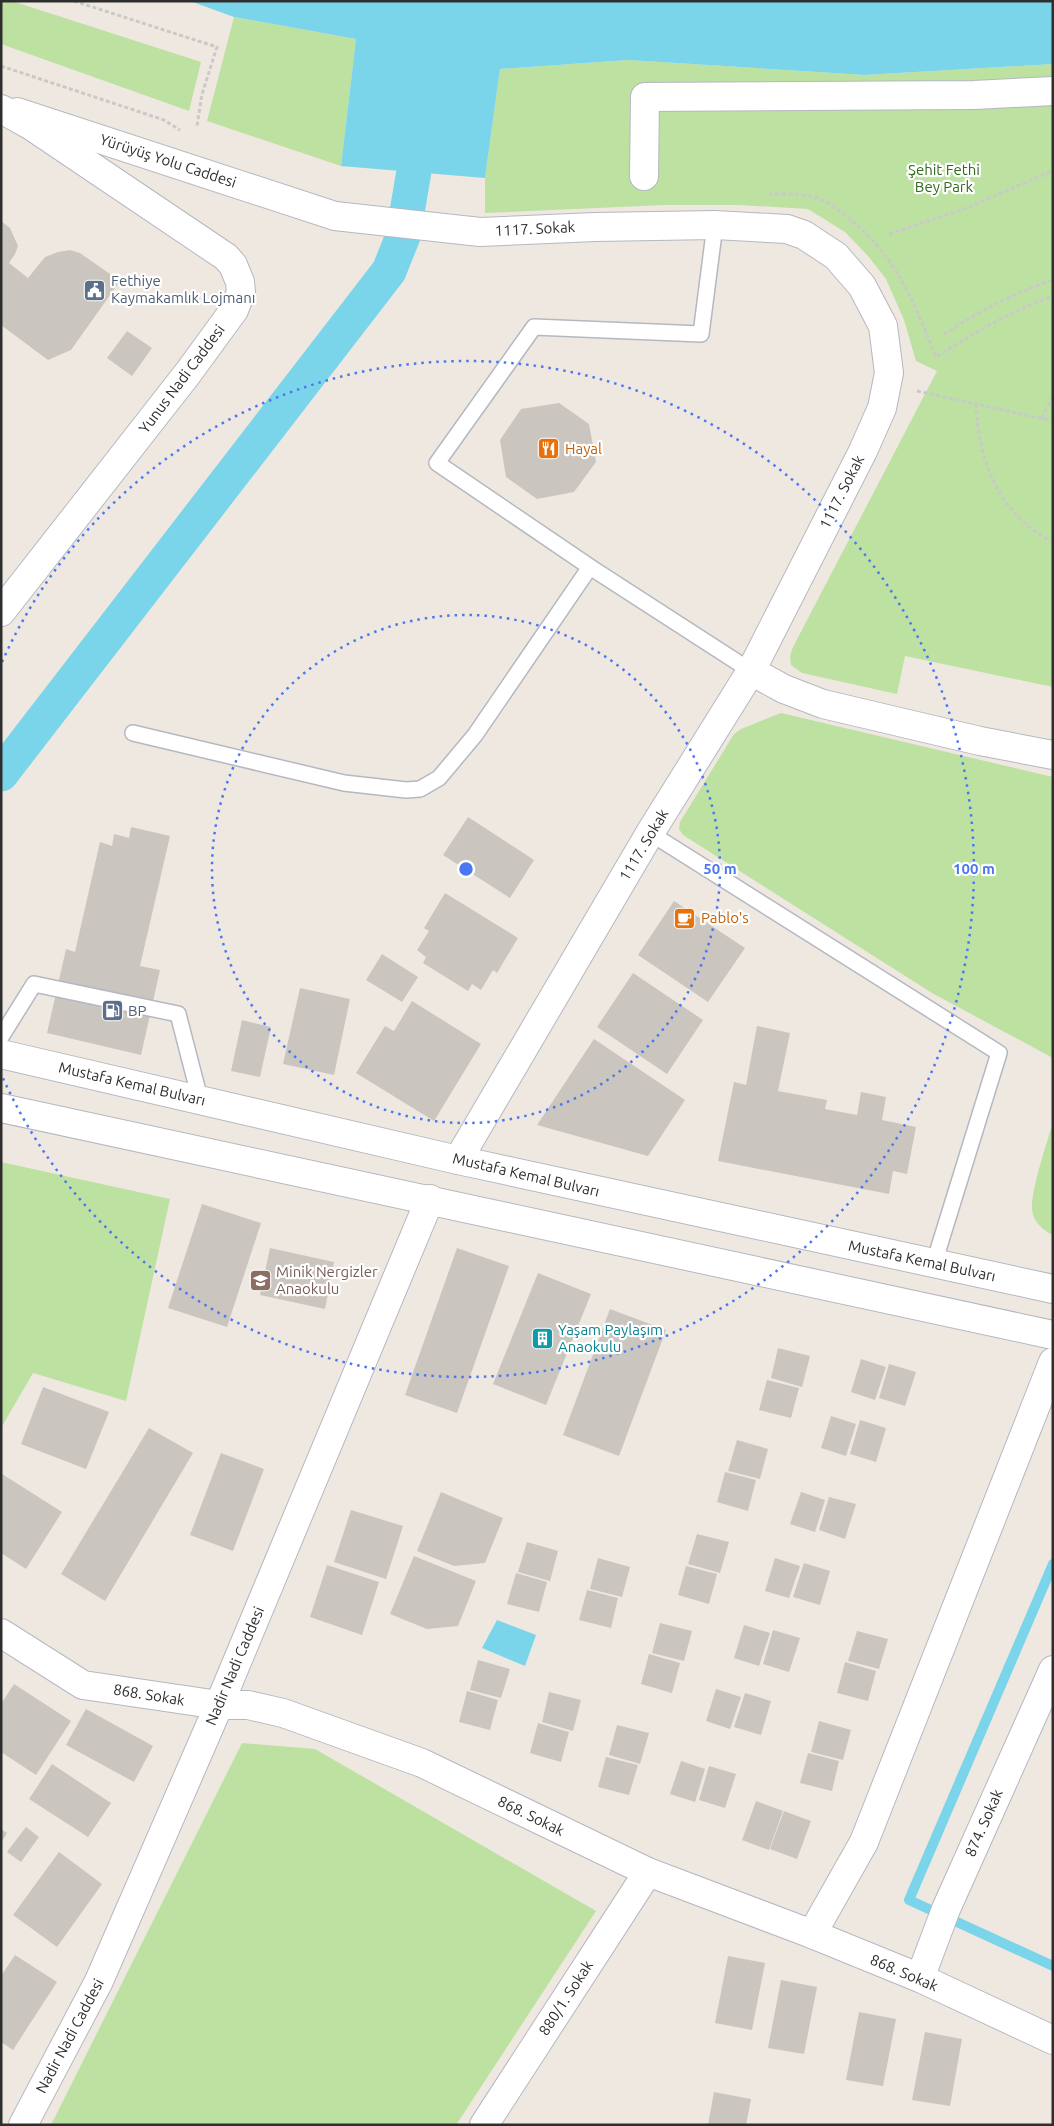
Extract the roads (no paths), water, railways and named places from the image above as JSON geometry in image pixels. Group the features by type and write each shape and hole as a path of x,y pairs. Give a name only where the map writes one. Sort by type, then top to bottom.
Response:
{"street":[{"path":"644,176 645,97 974,95 1053,90"},
{"name":"Yürüyüş Yolu Caddesi","path":"1,108 335,216"},
{"name":"Yunus Nadi Caddesi","path":"1,108 30,125 226,258 238,273 240,292 234,310 188,373 1,612"},
{"name":"1117. Sokak","path":"335,216 480,232 595,226 715,225 787,229 804,236 836,256 862,286 883,326 889,373 882,408 863,451 751,671 650,833 458,1160"},
{"path":"751,671 784,689 823,704 980,741 1053,755"},
{"name":"Mustafa Kemal Bulvarı","path":"1,1054 458,1160 1053,1289"},
{"path":"1,1108 430,1199 1053,1335"},
{"name":"Nadir Nadi Caddesi","path":"23,2125 99,1981 219,1706 430,1199"},
{"path":"812,1934 864,1842 1053,1362"},
{"name":"868. Sokak","path":"1,1633 83,1684 219,1706 248,1705 284,1713 422,1763 648,1872 812,1934 920,1978 1053,2040"},
{"name":"874. Sokak","path":"920,1978 946,1909 1053,1670"},
{"name":"880/1. Sokak","path":"484,2125 648,1872"}],"lane":[{"path":"715,225 701,334 534,328 437,463 590,567 751,671"},
{"path":"133,733 344,783 406,790 420,789 439,778 475,734 590,567"},
{"path":"650,833 999,1053 934,1263"},
{"path":"1,1037 34,984 178,1014 200,1099"}],"water":[{"path":"190,1 1053,1 1053,64 865,75 628,60 500,69 485,178 341,166 356,39 234,17"},
{"path":"497,1620 536,1635 525,1666 482,1648"}],"waterway":[{"path":"1,774 389,271 403,236 414,171"},
{"path":"1053,1564 909,1900 1053,1966"}],"place":[{"name":"Fethiye Kaymakamlık Lojmanı","path":"95,290"},
{"name":"Hayal","path":"549,449"},
{"name":"Pablo's","path":"685,918"},
{"name":"BP","path":"112,1011"},
{"name":"Minik Nergizler Anaokulu","path":"260,1281"},
{"name":"Yaşam Paylaşım Anaokulu","path":"542,1339"}],"park label":[{"name":"Şehit Fethi Bey Park","path":"944,178"}]}
